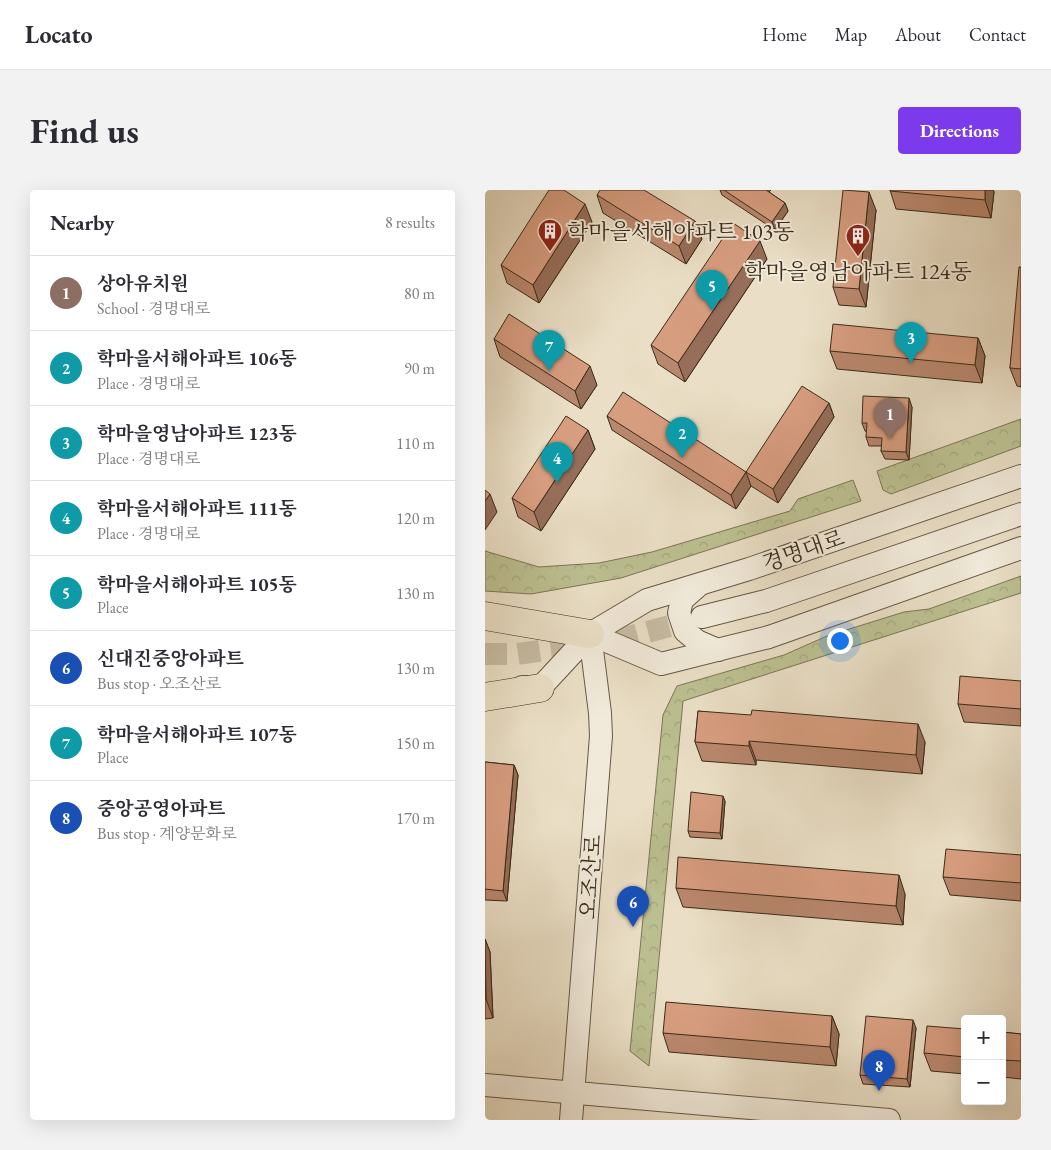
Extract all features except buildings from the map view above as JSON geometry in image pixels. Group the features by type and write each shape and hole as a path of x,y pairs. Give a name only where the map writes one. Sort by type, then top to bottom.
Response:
{"main road":[{"path":"485,616 590,634"},
{"path":"485,697 540,688"}],"street":[{"name":"경명대로","path":"540,688 590,634 647,600 749,569 1021,476"},
{"name":"경명대로","path":"702,617 766,601 1021,514"},
{"path":"485,629 590,634 661,664 769,637 1021,548"},
{"path":"700,584 682,600 679,613 685,631 697,641 718,650"},
{"name":"오조산로","path":"571,1120 601,736 590,634"},
{"path":"485,686 540,688"},
{"path":"485,1085 889,1120"}],"green space":[{"path":"1021,419 1021,446 891,494 883,490 877,471"},
{"path":"853,480 861,501 621,578 531,594 485,591 485,551 539,567 599,563 652,552 790,511 798,499"},
{"path":"1021,576 1021,593 683,701 649,1066 630,1051 663,715 677,686 784,655 827,636 904,612 929,609"}],"tunnel":[{"path":"485,654 517,654 617,640 700,618"}],"place":[{"name":"학마을서해아파트 103동","path":"550,252"},
{"name":"학마을영남아파트 124동","path":"858,257"},
{"name":"학마을서해아파트 105동","path":"712,311"},
{"name":"학마을영남아파트 123동","path":"911,363"},
{"name":"학마을서해아파트 107동","path":"549,371"},
{"name":"상아유치원","path":"890,439"},
{"name":"학마을서해아파트 106동","path":"682,458"},
{"name":"학마을서해아파트 111동","path":"557,483"},
{"name":"신대진중앙아파트","path":"633,927"},
{"name":"중앙공영아파트","path":"879,1091"}]}
